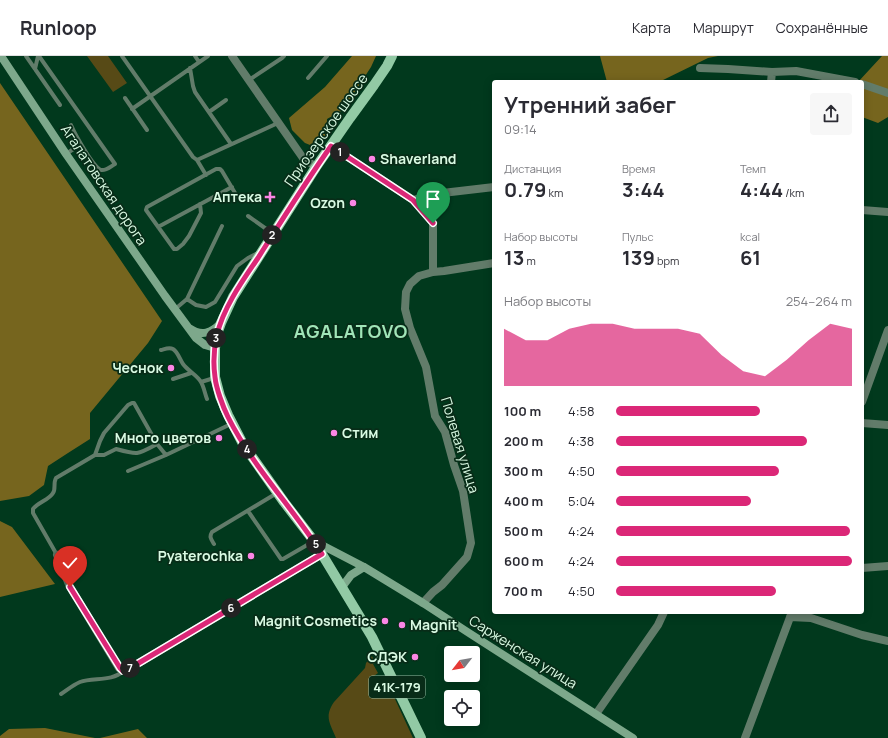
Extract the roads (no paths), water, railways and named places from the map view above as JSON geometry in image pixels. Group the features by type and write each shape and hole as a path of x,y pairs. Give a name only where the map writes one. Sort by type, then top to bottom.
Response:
{"main road":[{"name":"Агалатовская дорога","path":"1,56 66,154 174,310 196,338 204,345 215,348"},
{"name":"Приозерское шоссе","path":"221,322 233,297 316,167 374,85 392,56"},
{"path":"187,327 195,332 202,333 208,332 215,328 221,322"},
{"name":"41К-179","path":"221,322 215,348 215,377 220,396 228,416 243,444 314,541 372,637 421,738"},
{"name":"Сарженская улица","path":"314,541 364,567 423,603 633,738"},
{"path":"342,587 351,575 364,567"}],"street":[{"path":"232,56 303,158 316,167"},
{"path":"700,68 772,72 796,71 844,80"},
{"path":"771,80 772,72"},
{"path":"864,85 888,93"},
{"path":"331,146 413,200 433,223 433,272 492,263"},
{"path":"413,200 434,194 492,186"},
{"path":"864,210 888,212"},
{"name":"Полевая улица","path":"423,603 468,557 471,543 463,491 445,432 435,416 426,367 410,328 405,309 406,292 410,284 419,276 433,272"},
{"path":"864,396 888,330"},
{"path":"864,423 888,425"},
{"path":"57,555 70,587 123,671 322,554"},
{"path":"864,568 888,566"},
{"path":"596,714 658,625 663,614"},
{"path":"745,738 791,615 811,618 862,635 888,641"}],"lane":[{"path":"26,56 60,105"},
{"path":"35,69 38,56"},
{"path":"38,56 115,164 106,170 98,168 81,144 71,125"},
{"path":"122,56 193,157 197,160 206,175"},
{"path":"195,56 199,62"},
{"path":"132,109 208,56"},
{"path":"249,80 284,56"},
{"path":"308,78 327,56"},
{"path":"190,68 195,92 231,144"},
{"path":"125,98 147,130"},
{"path":"209,112 226,100"},
{"path":"197,160 278,122"},
{"path":"66,154 81,144"},
{"path":"200,204 200,213 189,236 177,249 174,248 146,210 147,207 216,169 220,169 222,171 238,198"},
{"path":"158,227 232,187"},
{"path":"248,216 273,234"},
{"path":"174,310 187,299 222,226"},
{"path":"187,299 196,305 206,307 215,302 237,266 248,258 262,251"},
{"path":"161,350 173,348 176,351 186,369 201,382 208,399"},
{"path":"173,378 191,373"},
{"path":"201,382 215,377"},
{"path":"95,455 104,433 128,405 134,403 157,444 166,455"},
{"path":"128,471 166,455 232,423"},
{"path":"57,555 33,513 35,505 52,495 54,492 54,481 56,478 95,455 104,454 116,449 132,454 140,453 157,444"},
{"path":"214,544 210,535 212,532 278,493"},
{"path":"248,511 281,559 314,541"},
{"path":"61,694 80,682 115,677 123,671"}],"place":[{"name":"Shaverland","path":"372,159"},
{"name":"Аптека","path":"270,197"},
{"name":"Ozon","path":"353,203"},
{"name":"Чеснок","path":"171,368"},
{"name":"Стим","path":"334,433"},
{"name":"Много цветов","path":"219,438"},
{"name":"Pyaterochka","path":"251,556"},
{"name":"Magnit Cosmetics","path":"385,621"},
{"name":"Magnit","path":"402,625"},
{"name":"СДЭК","path":"415,657"}],"district":[{"name":"AGALATOVO","path":"351,332"}]}
